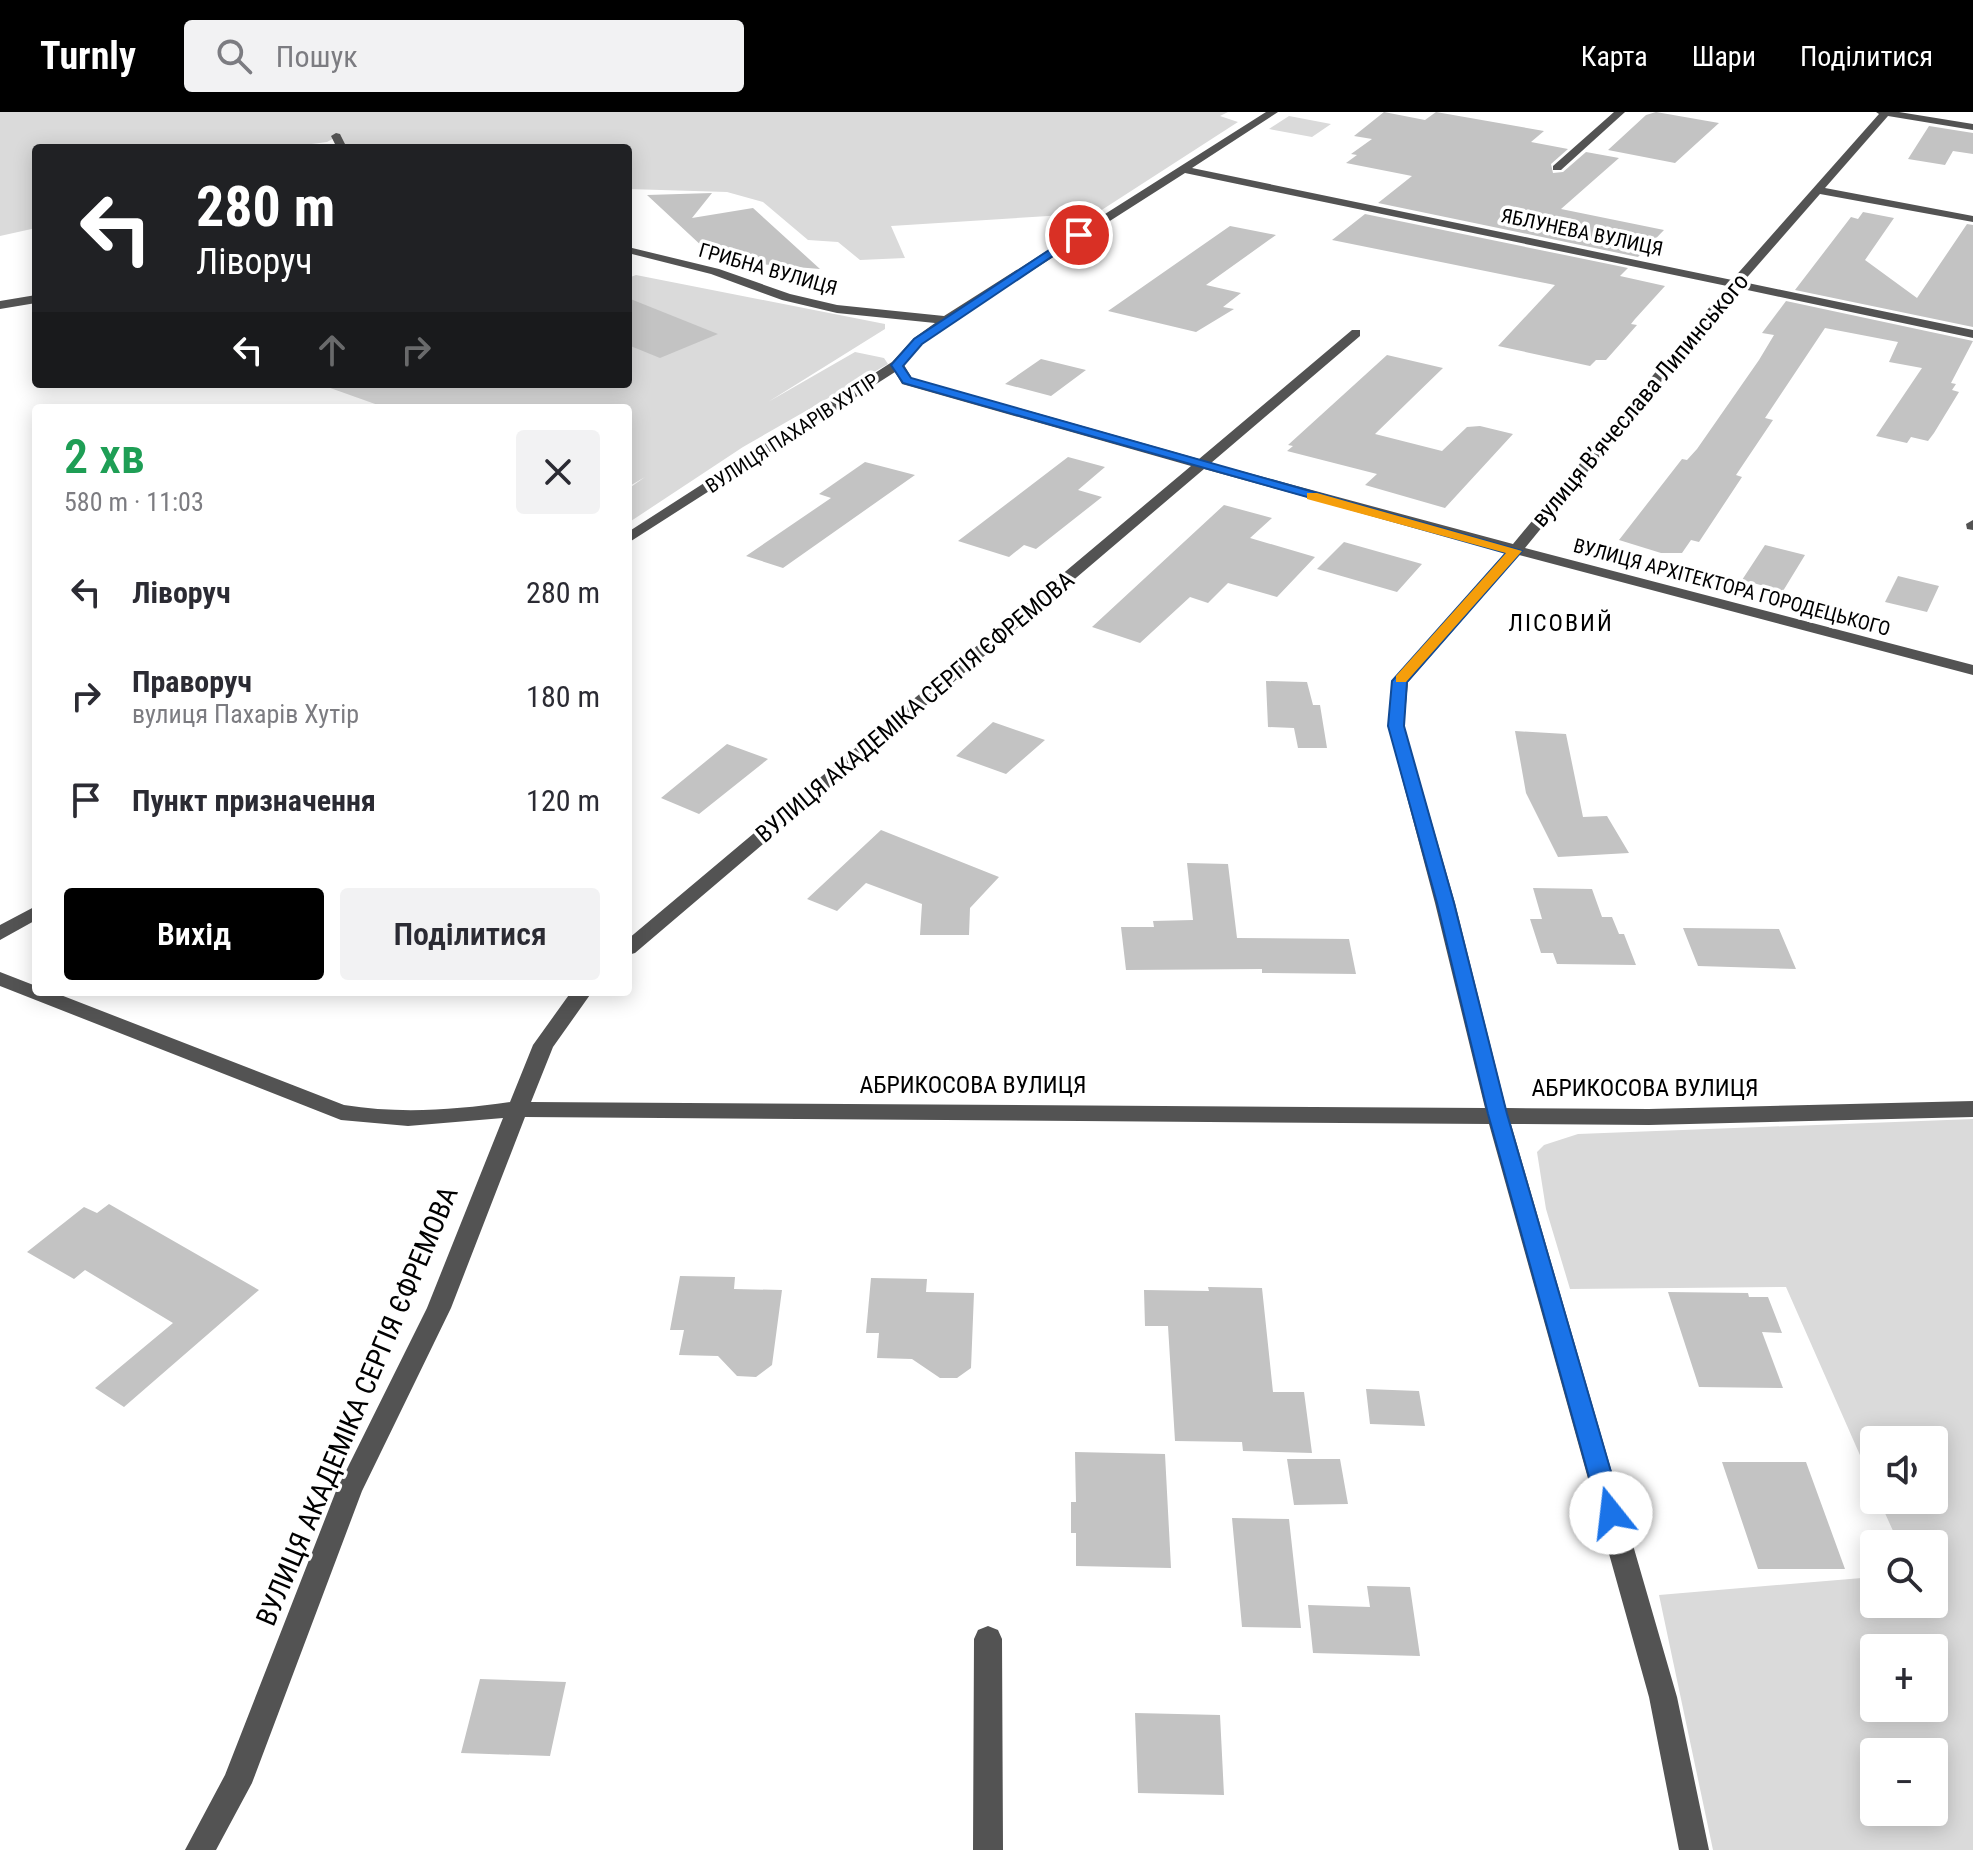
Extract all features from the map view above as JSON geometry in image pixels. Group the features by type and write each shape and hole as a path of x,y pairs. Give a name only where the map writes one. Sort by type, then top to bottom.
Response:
{"street":[{"name":"ВУЛИЦЯ ПАХАРІВ ХУТІР","path":"632,536 897,365 918,341 946,320 1273,112"},
{"path":"1557,168 1620,112"},
{"path":"1884,112 1973,127"},
{"name":"вулиця Вʼячеслава Липинського","path":"1694,1850 1663,1697 1497,1114 1445,903 1396,726 1400,681 1515,551 1735,284 1884,112"},
{"path":"336,136 340,144"},
{"name":"ЯБЛУНЕВА ВУЛИЦЯ","path":"1183,169 1973,334"},
{"path":"1818,190 1973,219"},
{"name":"ГРИБНА ВУЛИЦЯ","path":"632,251 715,271 786,297 837,309 946,320"},
{"path":"0,305 32,300"},
{"path":"1202,466 1356,333"},
{"name":"ВУЛИЦЯ АРХІТЕКТОРА ГОРОДЕЦЬКОГО","path":"897,365 907,381 1202,466 1973,670"},
{"name":"ВУЛИЦЯ АКАДЕМІКА СЕРГІЯ ЄФРЕМОВА","path":"632,946 1202,466"},
{"path":"0,934 32,914"},
{"name":"АБРИКОСОВА ВУЛИЦЯ","path":"0,979 32,991"},
{"name":"АБРИКОСОВА ВУЛИЦЯ","path":"44,996 341,1112 383,1120 432,1121 515,1109 1649,1117 1973,1109"},
{"name":"ВУЛИЦЯ АКАДЕМІКА СЕРГІЯ ЄФРЕМОВА","path":"200,1850 237,1783 349,1491 439,1308 515,1109 543,1045 579,996"},
{"path":"988,1639 988,1850"}],"shaded area":[{"path":"0,112 1228,112 1220,116 1238,122 1097,213 891,226 905,258 860,260 838,242 808,240 763,202 727,192 632,189 632,144 340,144 336,137 312,144 32,144 32,229 0,236"},
{"path":"1289,116 1331,124 1312,137 1269,129"},
{"path":"632,276 885,324 885,329 768,402 855,352 884,358 888,364 743,447 632,520 632,486 645,477 632,485 632,404 375,404 330,388 632,388"},
{"path":"1973,1119 1973,1850 1713,1850 1659,1595 1860,1578 1860,1618 1948,1618 1948,1530 1893,1530 1885,1514 1948,1514 1948,1426 1860,1426 1860,1455 1786,1287 1570,1289 1546,1209 1537,1152 1544,1145 1578,1134"}],"building":[{"path":"1384,112 1425,120 1436,112 1544,131 1531,142 1568,149 1551,164 1553,173 1563,172 1586,152 1619,158 1561,209 1664,230 1638,257 1378,203 1412,176 1346,163 1357,155 1351,154 1372,139 1354,136"},
{"path":"1656,112 1719,123 1675,163 1608,150 1646,115"},
{"path":"1929,126 1973,133 1973,154 1953,151 1945,165 1908,159"},
{"path":"712,193 692,218 753,208 820,269 760,264 747,256 718,261 647,195"},
{"path":"1863,212 1894,218 1865,260 1917,298 1967,224 1973,225 1973,327 1795,290 1851,217 1858,219"},
{"path":"1365,214 1628,268 1620,276 1665,286 1631,324 1637,325 1606,360 1596,360 1590,366 1498,346 1555,285 1332,240"},
{"path":"1230,226 1276,235 1206,285 1241,293 1223,307 1234,309 1196,332 1108,311"},
{"path":"632,300 718,334 660,358 632,347"},
{"path":"1786,301 1973,341 1951,383 1956,384 1952,390 1959,392 1934,433 1928,441 1911,437 1907,443 1876,436 1922,368 1889,362 1898,342 1825,328 1765,418 1773,420 1736,475 1742,477 1699,542 1691,540 1682,553 1661,553 1619,540 1682,459 1687,460 1697,449 1759,360 1774,335 1762,333"},
{"path":"1387,355 1443,368 1375,434 1442,451 1467,427 1480,426 1513,434 1445,508 1365,485 1377,474 1287,451 1293,446 1288,445"},
{"path":"1041,359 1086,370 1051,396 1005,384"},
{"path":"1068,457 1105,467 1078,490 1102,497 1036,549 1024,545 1009,557 958,541"},
{"path":"865,462 915,475 783,568 746,556 831,498 819,494"},
{"path":"1224,505 1272,518 1250,538 1315,557 1277,597 1228,583 1208,603 1190,597 1140,643 1092,627"},
{"path":"1344,542 1422,564 1397,592 1317,569"},
{"path":"1765,545 1805,555 1783,591 1742,580"},
{"path":"1898,576 1939,586 1927,612 1885,602"},
{"path":"1266,681 1307,682 1313,705 1320,705 1327,748 1298,748 1294,728 1268,727"},
{"path":"993,722 1045,740 1006,774 956,756"},
{"path":"1515,731 1566,734 1583,817 1607,816 1629,853 1558,857 1526,793"},
{"path":"727,744 768,759 699,814 661,798"},
{"path":"881,830 999,877 970,908 969,935 920,935 922,904 866,883 837,911 807,899"},
{"path":"1187,863 1228,864 1237,938 1349,939 1356,974 1262,973 1262,969 1126,970 1121,927 1154,927 1153,921 1193,920"},
{"path":"1533,888 1592,889 1602,917 1612,917 1619,934 1624,934 1636,965 1557,964 1553,953 1541,953 1530,919 1542,919"},
{"path":"1683,928 1779,929 1796,969 1698,966"},
{"path":"109,1204 259,1290 124,1407 95,1388 173,1323 85,1270 74,1279 27,1252 84,1207 97,1213"},
{"path":"680,1276 735,1277 734,1289 782,1290 772,1365 756,1377 737,1376 718,1356 679,1355 684,1330 670,1330"},
{"path":"871,1278 927,1279 926,1292 974,1293 971,1368 957,1378 940,1378 912,1359 877,1358 879,1333 866,1333"},
{"path":"1208,1287 1262,1288 1273,1392 1304,1392 1312,1453 1243,1451 1242,1442 1175,1441 1168,1326 1145,1326 1144,1290 1209,1291"},
{"path":"1668,1292 1748,1293 1749,1297 1768,1297 1782,1333 1762,1332 1783,1388 1699,1387"},
{"path":"1366,1389 1419,1391 1425,1426 1370,1424"},
{"path":"1075,1452 1165,1454 1171,1568 1076,1566 1076,1533 1071,1533 1071,1502 1076,1502"},
{"path":"1287,1459 1340,1459 1348,1504 1294,1505"},
{"path":"1722,1462 1806,1462 1845,1569 1758,1569"},
{"path":"1232,1518 1289,1519 1301,1628 1242,1627"},
{"path":"1367,1586 1410,1587 1420,1656 1313,1653 1308,1605 1370,1607"},
{"path":"480,1679 566,1682 550,1756 461,1753"},
{"path":"1135,1713 1220,1715 1224,1795 1138,1793"}],"slow traffic":[{"path":"1312,496 1515,551 1401,679"}],"district":[{"name":"ЛІСОВИЙ","path":"1561,623"}],"route":[{"path":"1079,235 918,341 897,365 907,381 1202,466 1515,551 1400,681 1396,726 1445,903 1497,1114 1611,1513"}]}
